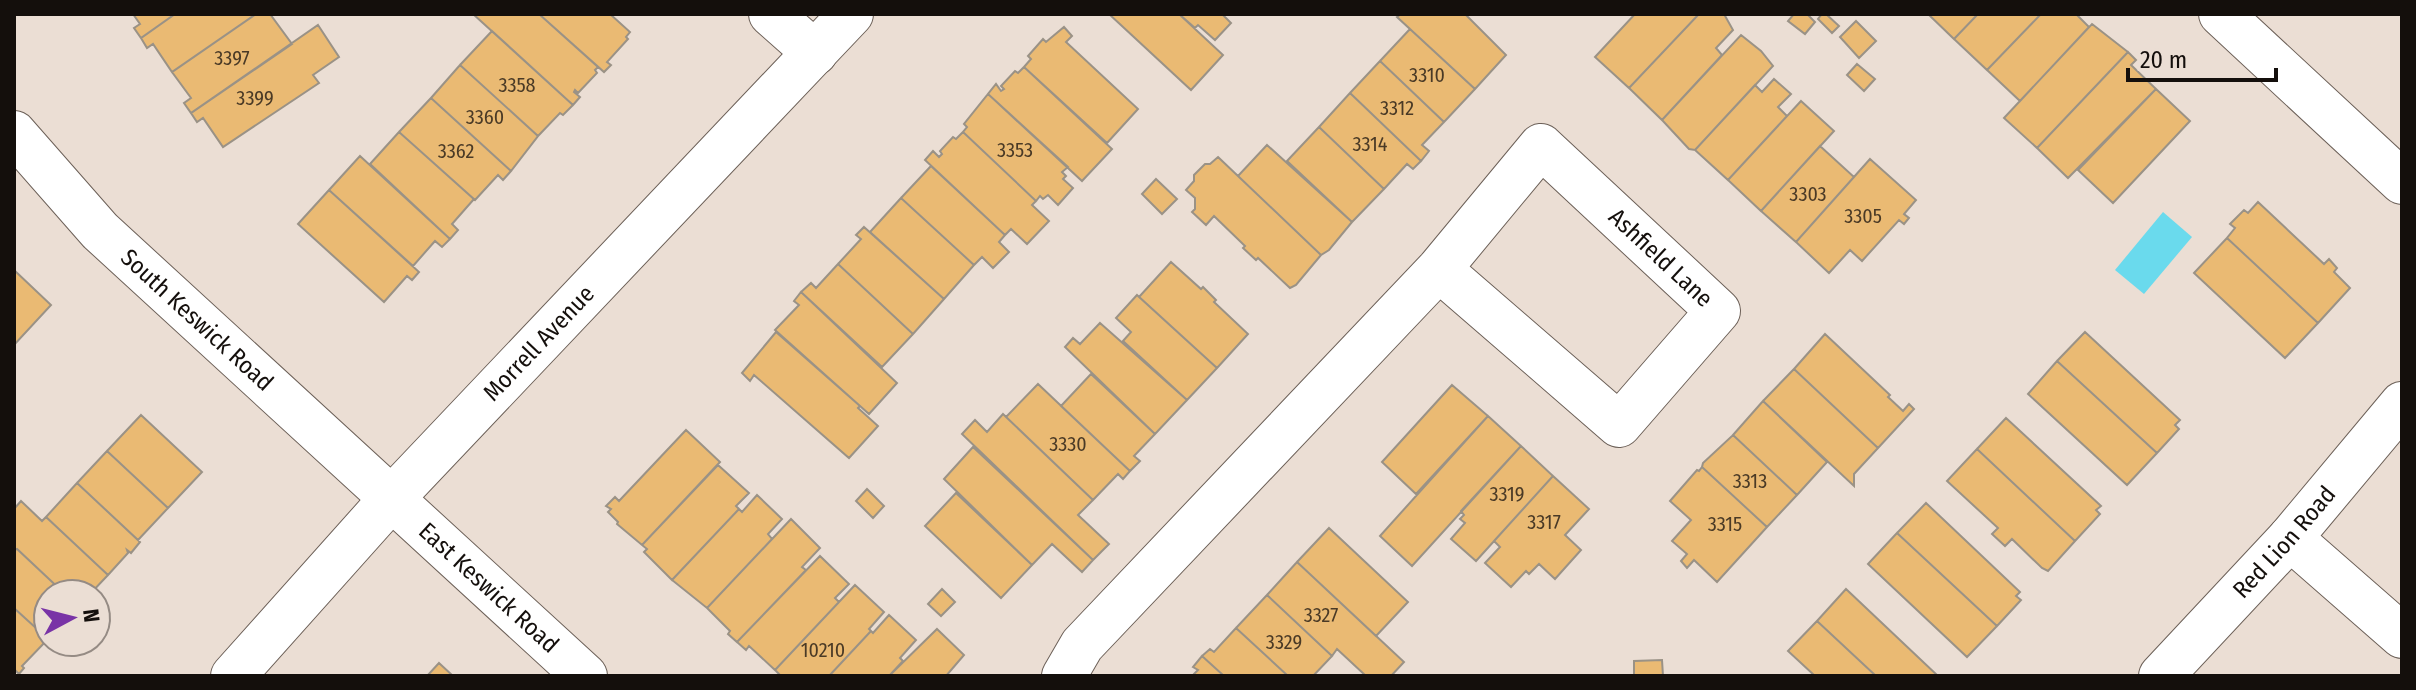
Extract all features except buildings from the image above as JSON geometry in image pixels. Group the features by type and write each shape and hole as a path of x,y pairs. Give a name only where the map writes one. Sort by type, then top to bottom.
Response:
{"street":[{"path":"771,14 815,53"},
{"name":"Morrell Avenue","path":"233,676 392,498 851,14"},
{"path":"2221,14 2402,182"},
{"name":"South Keswick Road","path":"14,133 100,231 392,498"},
{"name":"Ashfield Lane","path":"1064,676 1082,645 1439,269 1541,146 1718,311 1619,425 1439,269"},
{"name":"Red Lion Road","path":"2161,676 2290,538 2402,404"},
{"name":"East Keswick Road","path":"392,498 585,676"},
{"path":"2290,538 2402,636"}],"water":[{"path":"2163,212 2192,237 2144,294 2115,270"}]}
